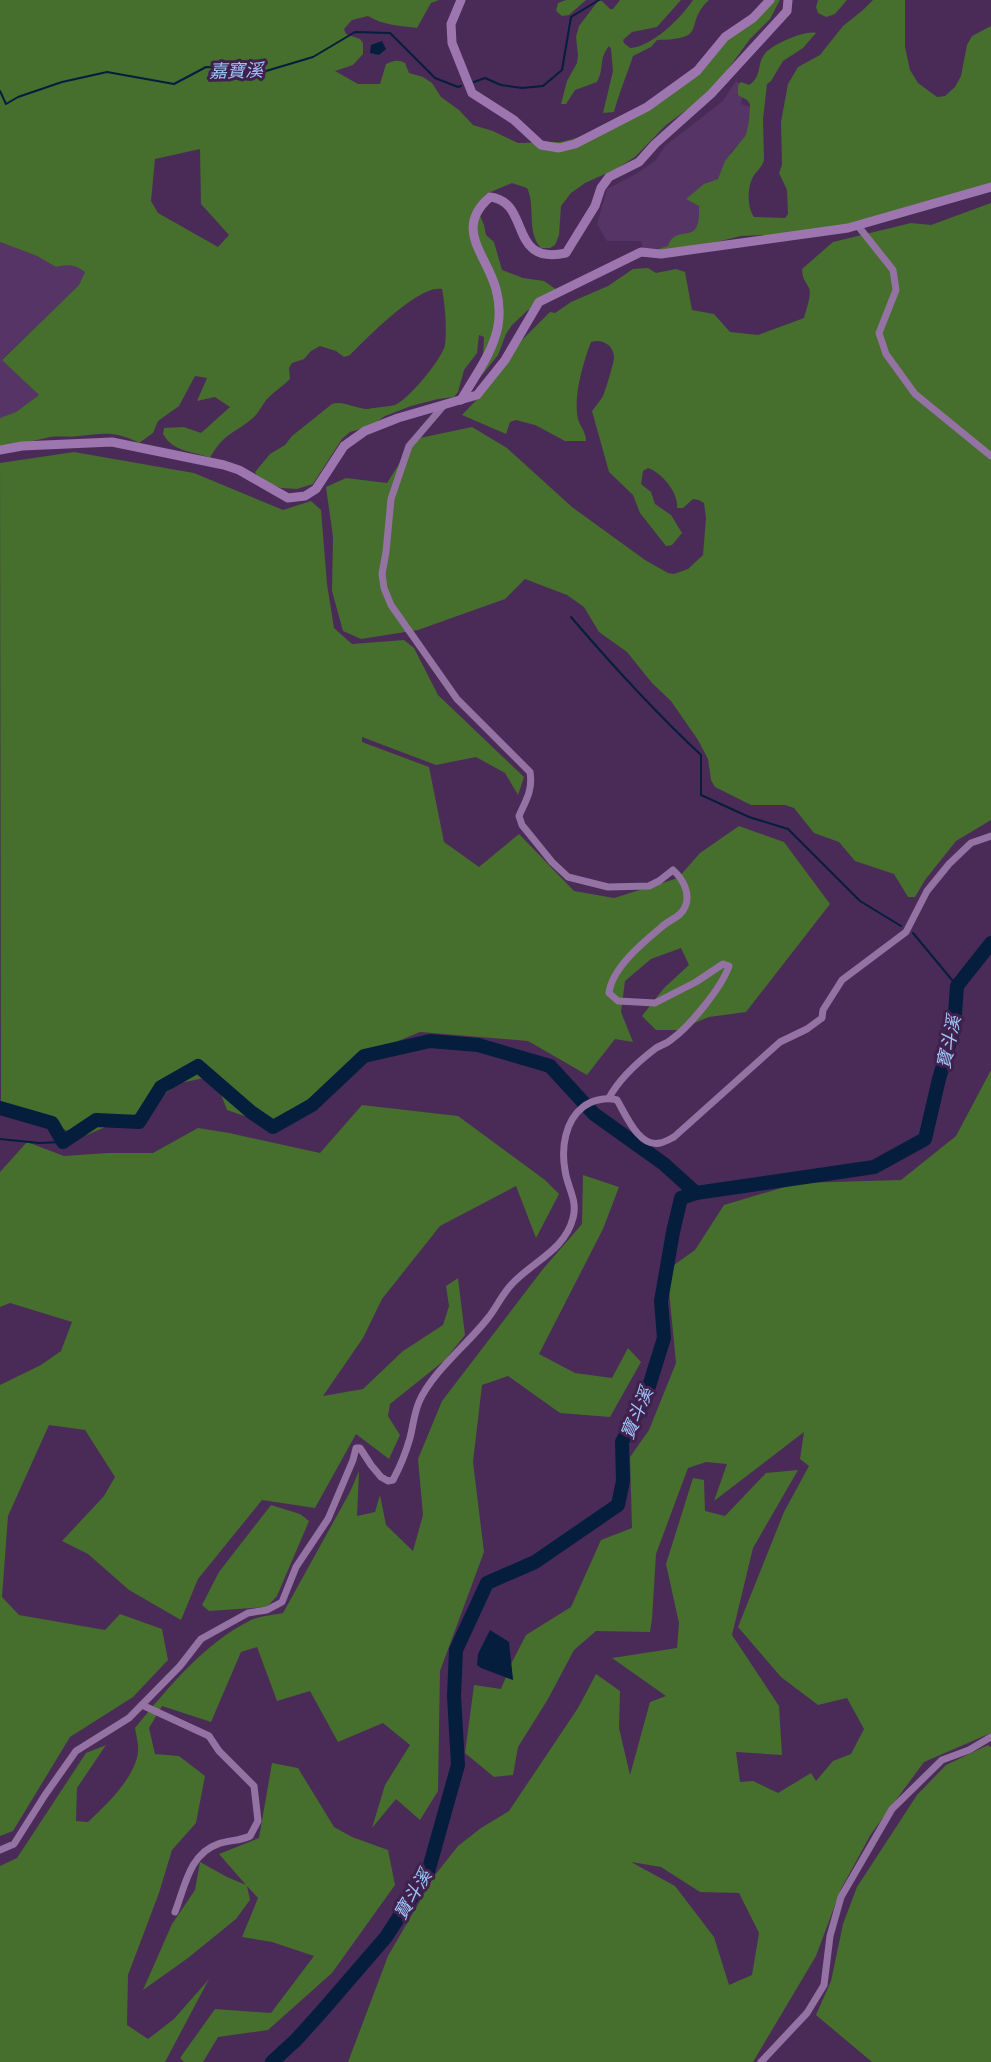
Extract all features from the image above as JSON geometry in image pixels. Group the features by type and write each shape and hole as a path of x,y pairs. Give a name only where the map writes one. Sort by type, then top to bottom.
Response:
{"street":[{"path":"461,0 451,24 453,43 472,93 514,120 541,145 559,148 574,144 648,107 697,71 725,37 753,18 770,0"},
{"path":"461,400 486,358 498,326 495,287 475,242 473,228 480,206 490,197 505,201 532,250 549,256 566,253 595,206 601,188 609,177 639,162 674,125 711,94 786,11 788,0"},
{"path":"0,450 22,446 99,442 125,444 224,465 239,470 288,498 305,496 316,489 344,446 353,438 398,418 477,395 506,360 539,302 641,252 661,254 858,226 991,187"},
{"path":"858,226 893,270 896,290 879,333 886,354 915,394 991,456"},
{"path":"446,405 409,446 391,499 382,574 384,588 391,605 457,699 530,772 532,784 519,816 522,825 552,862 568,877 608,887 649,886 673,870 680,876 687,896 685,907 679,916 666,923 632,953 616,974 609,993 618,1001 655,1003 696,982 723,964 729,966 725,977 691,1021 616,1084 609,1098"},
{"path":"0,1850 14,1844 76,1751 129,1718 180,1666 201,1639 248,1612 267,1610 282,1602 296,1567 328,1519 356,1448 360,1448 381,1477 388,1481 393,1480 404,1456 419,1401 455,1354 488,1318 511,1284 557,1247 568,1232 574,1217 574,1196 565,1171 564,1149 567,1131 574,1115 586,1105 609,1098 617,1100 642,1138 652,1143 661,1143 674,1137 780,1042 807,1029 822,1018 823,1010 842,980 906,932 927,891 949,864 971,843 991,836"},
{"path":"142,1704 209,1736 219,1751 254,1786 256,1796 258,1821 250,1836 207,1848 199,1855 188,1875 175,1912"},
{"path":"761,2062 807,2013 824,1985 830,1936 841,1897 892,1809 942,1760 969,1750 991,1737"}],"shaded area":[{"path":"736,81 745,87 741,104 756,109 751,132 731,152 729,193 705,231 673,249 643,248 641,241 607,241 597,224 607,189 655,161 665,146 723,101"},
{"path":"0,242 37,256 56,267 78,265 85,272 79,285 2,359 39,395 16,412 0,418"}],"green space":[{"path":"0,0 439,0 431,3 417,28 386,23 368,16 352,20 344,29 346,34 360,39 363,43 363,54 353,65 335,71 358,84 380,84 386,64 395,61 405,63 409,73 423,77 432,83 441,97 459,110 473,125 493,131 518,143 561,142 588,135 630,115 709,57 773,0 780,0 770,19 750,39 712,91 666,125 635,157 616,169 585,183 571,193 561,206 559,235 555,245 550,248 541,248 536,242 532,227 530,195 527,188 512,183 486,194 478,203 477,209 486,235 494,242 502,270 523,278 544,281 557,290 538,307 528,310 512,325 498,355 482,375 484,337 479,335 477,353 464,370 458,392 454,397 411,406 385,416 371,426 350,432 342,439 313,484 297,489 281,488 266,482 255,472 270,454 285,445 292,436 332,404 341,403 368,409 395,405 408,395 432,369 445,345 442,289 432,290 407,303 350,355 344,357 336,351 320,346 304,359 292,363 289,368 290,379 268,398 254,417 225,438 210,458 172,445 163,434 164,428 184,427 201,433 230,407 215,397 197,401 207,378 195,376 179,406 158,421 153,433 139,443 123,436 103,434 50,437 0,447 0,418 16,412 39,395 2,360 79,285 85,272 71,265 56,267 37,256 0,242","holes":["200,149 201,204 229,235 218,247 158,213 151,201 155,159"]},
{"path":"566,0 586,0 569,15 562,16 556,11 558,3"},
{"path":"620,0 681,0 657,27 632,32 623,40 630,48 647,43 656,37 674,23 693,0 709,0 701,9 690,33 684,37 657,40 651,47 633,56 614,112 603,113 613,71 609,46 604,55 597,82 575,90 566,104 561,104 567,81 577,63 576,37 579,26 598,1 602,1 613,9"},
{"path":"818,0 847,0 835,14 826,17 818,13 816,7"},
{"path":"873,0 905,0 905,47 910,70 918,83 937,97 945,96 955,87 961,76 967,45 972,36 991,26 991,189 866,222 790,234 741,236 684,250 655,250 668,246 677,235 688,233 696,227 699,219 699,206 686,199 704,184 718,179 725,161 746,135 750,104 738,95 738,85 741,82 749,85 753,82 762,59 773,47 796,36 816,33 803,48 783,61 767,84 763,119 764,160 753,177 749,203 754,217 785,218 788,214 787,190 779,173 782,165 781,122 788,84 798,67 820,55 843,26"},
{"path":"991,203 991,820 956,841 925,880 915,897 908,897 894,874 855,861 839,842 814,833 794,808 785,805 751,805 715,787 711,780 708,759 671,701 652,683 627,652 599,632 584,607 567,595 525,579 505,599 418,630 361,639 343,631 332,591 333,537 326,487 346,478 387,483 415,439 472,427 507,448 572,507 645,560 668,573 674,574 688,569 703,555 706,518 704,503 693,499 683,508 677,508 675,496 664,479 648,468 643,471 641,484 651,492 655,504 671,515 682,533 672,545 666,546 640,513 633,495 609,472 592,411 603,396 614,361 612,349 607,344 599,341 591,342 580,380 577,410 586,441 565,441 535,425 516,420 510,422 506,434 462,415 485,391 522,340 550,312 555,313 571,302 608,286 633,269 648,268 656,273 676,269 685,272 692,310 714,314 730,332 758,335 804,318 810,291 802,269 833,242 911,223 931,225"},
{"path":"74,452 194,473 283,510 311,501 321,510 327,584 334,628 352,644 404,640 414,648 438,695 524,777 518,795 505,773 476,757 436,765 362,737 362,742 429,767 444,842 479,867 519,834 574,891 614,898 678,878 700,853 739,826 784,842 830,904 746,1012 709,1017 678,1030 656,1030 642,1016 664,988 689,965 681,948 651,959 625,981 621,1012 633,1042 615,1039 587,1075 528,1041 420,1032 367,1054 324,1092 276,1127 227,1110 214,1076 180,1083 136,1114 82,1137 52,1124 1,1112 0,463"},
{"path":"991,1070 991,1733 924,1762 871,1834 841,1889 816,1956 753,2062 348,2062 388,1956 435,1875 458,1846 481,1828 509,1811 578,1708 596,1674 620,1691 619,1728 630,1775 650,1702 666,1696 612,1658 677,1648 679,1623 666,1564 693,1478 704,1480 705,1511 725,1516 766,1473 798,1470 753,1548 732,1635 779,1706 782,1755 736,1752 740,1782 753,1781 778,1793 811,1773 816,1781 833,1761 851,1754 864,1729 847,1698 818,1705 781,1677 738,1627 784,1512 809,1466 800,1459 804,1432 714,1501 727,1464 706,1462 688,1468 656,1554 650,1632 596,1631 574,1650 548,1699 518,1747 513,1775 494,1777 465,1753 474,1685 501,1689 506,1677 513,1680 511,1664 526,1635 571,1607 601,1540 632,1528 630,1457 649,1430 676,1363 667,1270 695,1250 724,1205 798,1183 901,1180 956,1136","holes":["631,1862 661,1867 700,1892 739,1893 759,1933 752,1975 729,1985 714,1937 675,1886"]},
{"path":"362,1105 458,1116 545,1180 559,1194 536,1238 516,1186 440,1226 382,1299 363,1338 323,1396 363,1389 403,1351 443,1325 449,1306 446,1286 458,1278 465,1335 445,1360 390,1404 388,1416 400,1435 389,1459 356,1434 315,1508 262,1500 198,1579 181,1620 129,1590 88,1554 62,1541 104,1496 115,1477 85,1430 49,1425 8,1516 2,1597 19,1615 105,1630 120,1614 162,1629 168,1660 133,1697 70,1737 13,1831 0,1836 0,1385 41,1365 61,1351 72,1322 10,1303 0,1307 0,1172 27,1142 64,1156 153,1153 198,1128 320,1153"},
{"path":"583,1175 619,1187 603,1229 539,1354 575,1373 612,1378 628,1348 641,1362 610,1417 560,1413 508,1376 482,1385 473,1462 484,1552 440,1671 438,1791 420,1820 396,1799 372,1828 385,1785 410,1745 383,1723 338,1742 310,1691 277,1701 257,1647 241,1652 211,1722 162,1706 149,1728 155,1754 179,1756 205,1776 196,1823 172,1850 159,1893 128,1975 127,2025 148,2039 174,2019 209,1979 165,2062 0,2062 0,1866 17,1858 86,1753 106,1745 77,1788 76,1821 88,1822 126,1781 136,1762 138,1752 135,1728 174,1682 217,1641 234,1630 251,1620 283,1613 350,1492 359,1471 357,1516 375,1512 380,1495 386,1525 413,1551 423,1515 418,1459 442,1401 543,1269 582,1224"},
{"path":"271,1505 300,1514 309,1521 277,1596 267,1607 209,1611 202,1605 219,1572"},
{"path":"988,1745 991,1747 991,2062 872,2062 816,2015 831,1981 843,1924 857,1887 917,1795 946,1765"},
{"path":"272,1763 298,1768 334,1827 352,1837 388,1850 395,1885 332,1973 268,2030 218,2037 203,2062 184,2062 180,2058 215,2009 271,2013 314,1956 272,1942 242,1937 258,1898 247,1886 250,1900 236,1919 188,1958 143,1990 172,1924 195,1890 200,1862 246,1885 219,1854 259,1838"}],"water":[{"path":"382,41 386,49 379,55 370,53 371,45"},
{"path":"490,1630 509,1642 513,1680 477,1665 478,1654"}],"waterway":[{"name":"嘉寶溪","path":"474,82 485,78 501,85 522,88 543,86 562,70 571,17 599,0"},
{"name":"嘉寶溪","path":"0,91 6,104 18,97 62,82 107,72 174,84 206,67 266,71 313,57 355,32 390,33 435,78 458,87 461,86"},
{"path":"571,617 634,688 701,755 701,795 749,817 788,829 860,901 901,926"},
{"path":"913,933 957,986"},
{"name":"寶斗溪","path":"272,2062 296,2040 386,1937 428,1872 458,1765 454,1696 456,1650 487,1583 535,1562 618,1505 623,1481 622,1442 646,1396 664,1338 661,1301 681,1198 696,1193 874,1167 925,1139 954,1028 957,986 991,943"},
{"path":"0,1108 52,1123 63,1142 96,1120 139,1122 161,1087 198,1066 251,1112 273,1127 312,1105 364,1056 430,1041 478,1045 550,1066 594,1114 664,1164 696,1193"},
{"path":"0,1139 39,1143 63,1142"}]}
